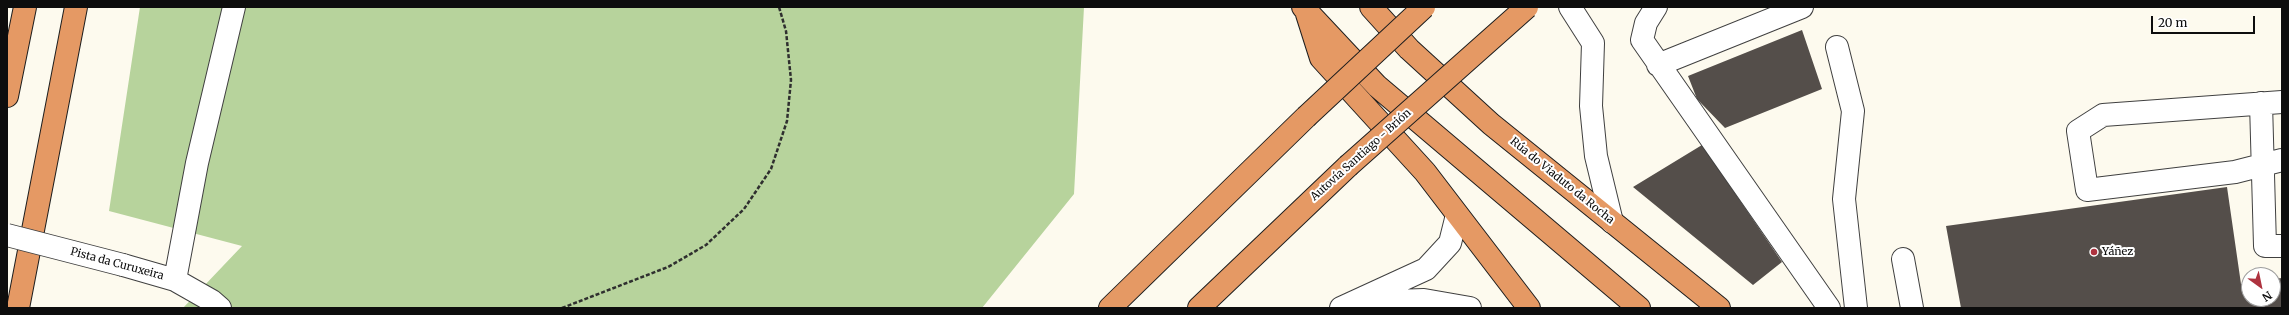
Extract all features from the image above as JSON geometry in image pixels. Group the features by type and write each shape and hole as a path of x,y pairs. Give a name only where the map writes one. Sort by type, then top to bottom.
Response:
{"highway":[{"path":"7,96 25,7"},
{"path":"18,308 76,7"},
{"name":"Rúa do Viaduto da Rocha","path":"1371,7 1409,49 1491,124 1719,308"},
{"path":"1110,308 1306,117 1424,7"},
{"name":"Autovía Santiago - Brión","path":"1199,308 1348,166 1527,7"},
{"path":"1304,8 1377,86 1639,308"},
{"path":"1304,8 1321,58 1425,172 1529,308"}],"street":[{"path":"175,280 198,163 234,7"},
{"path":"1570,7 1593,43 1591,106 1596,156 1612,222"},
{"path":"1656,7 1646,23 1642,40 1829,308"},
{"path":"1658,65 1802,7"},
{"path":"1838,47 1853,111 1844,199 1856,308"},
{"path":"2272,162 2235,172 2086,190 2078,131 2103,115 2272,102 2272,162 2265,246 2282,246"},
{"path":"1346,305 1426,269 1450,243 1457,215"},
{"name":"Pista da Curuxeira","path":"7,235 175,280 212,301 220,308"},
{"path":"1903,259 1912,308"},
{"path":"1346,305 1424,300 1470,308"}],"path":[{"path":"562,308 668,267 706,245 744,209 771,169 787,121 790,80 786,31 779,7"}],"green space":[{"path":"140,7 1084,7 1074,194 982,308 183,308 242,246 109,211"}],"building":[{"path":"1802,30 1822,89 1725,128 1697,99 1688,76"},
{"path":"1702,145 1782,262 1753,285 1633,187"},
{"name":"Yáñez","path":"2227,187 2241,284 2241,307 2281,307 2282,278 2282,308 1961,308 1946,226"}],"place":[{"name":"Yáñez","path":"2094,252"}]}
